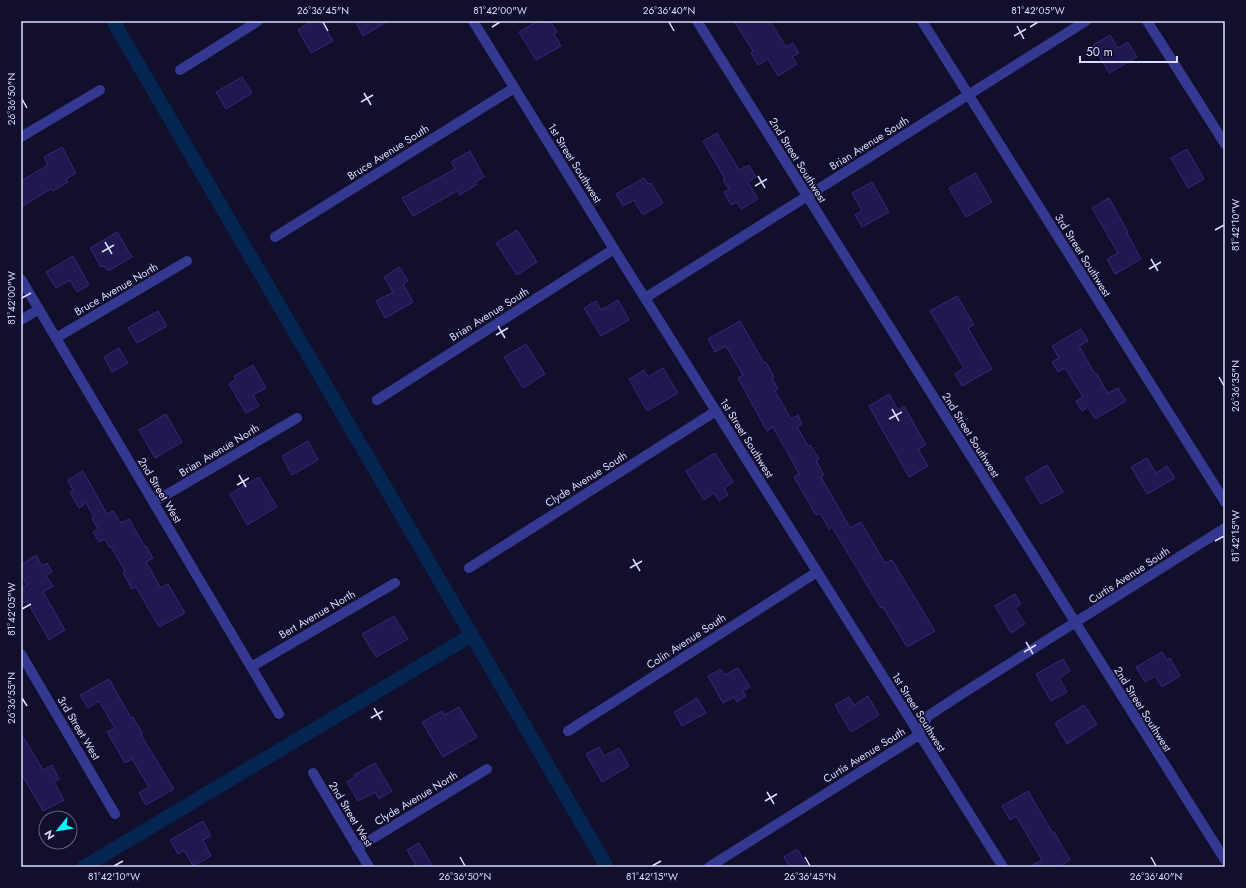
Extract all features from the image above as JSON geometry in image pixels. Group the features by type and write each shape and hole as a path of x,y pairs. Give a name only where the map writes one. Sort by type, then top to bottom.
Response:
{"street":[{"path":"180,70 258,21"},
{"name":"1st Street Southwest","path":"472,21 816,572 1003,867"},
{"name":"2nd Street Southwest","path":"697,21 1225,860"},
{"name":"3rd Street Southwest","path":"922,21 1225,502"},
{"name":"Brian Avenue South","path":"645,298 969,96 1086,21"},
{"path":"1147,21 1225,144"},
{"name":"Bruce Avenue South","path":"275,237 514,88"},
{"path":"21,137 100,90"},
{"name":"Brian Avenue South","path":"377,400 614,249"},
{"name":"Bruce Avenue North","path":"56,338 187,261"},
{"name":"2nd Street West","path":"21,279 279,714"},
{"path":"21,320 39,309"},
{"name":"Clyde Avenue South","path":"469,568 716,411"},
{"name":"Brian Avenue North","path":"154,502 297,418"},
{"name":"Curtis Avenue South","path":"710,867 919,735 928,716 1225,528"},
{"name":"Colin Avenue South","path":"568,730 816,572"},
{"name":"Bert Avenue North","path":"251,667 395,583"},
{"name":"3rd Street West","path":"21,654 115,814"},
{"name":"Clyde Avenue North","path":"357,848 487,769"},
{"name":"2nd Street West","path":"313,773 369,867"}],"building":[{"path":"312,21 321,21 333,41 311,53 298,30"},
{"path":"355,21 388,21 363,36"},
{"path":"538,21 550,21 557,32 554,34 561,46 536,60 519,32"},
{"path":"734,21 770,21 786,47 793,43 799,53 792,57 797,64 778,76 768,59 758,65 751,53 753,51"},
{"path":"1110,35 1118,48 1128,42 1137,57 1109,73 1093,45"},
{"path":"242,77 252,93 226,109 216,92"},
{"path":"717,133 739,170 749,165 756,177 748,182 758,199 741,209 737,202 731,205 724,192 729,189 723,180 725,179 703,141"},
{"path":"62,147 76,173 66,179 68,182 53,191 51,189 21,207 21,181 48,165 44,157"},
{"path":"1187,149 1204,179 1188,188 1171,158"},
{"path":"470,151 484,177 475,182 476,185 460,195 457,191 413,216 402,198 455,169 451,162"},
{"path":"975,173 992,202 966,217 949,188"},
{"path":"644,178 648,184 651,183 663,203 643,215 634,200 623,206 616,194"},
{"path":"872,182 889,212 862,227 855,215 862,211 852,193"},
{"path":"1109,198 1141,259 1115,274 1107,259 1118,253 1092,208"},
{"path":"517,230 537,262 517,275 496,243"},
{"path":"117,232 132,257 108,271 104,266 101,267 90,248"},
{"path":"73,256 89,285 77,292 70,280 56,288 46,272"},
{"path":"399,267 408,281 403,284 413,302 385,318 376,301 393,292 384,277"},
{"path":"957,296 974,325 968,328 992,369 962,386 955,374 964,368 930,311"},
{"path":"618,300 629,320 601,336 584,308 596,301 601,310"},
{"path":"158,311 167,326 137,343 128,328"},
{"path":"740,321 764,363 766,362 774,377 772,378 778,389 775,391 791,419 798,415 802,424 797,427 808,446 810,445 819,459 816,461 824,475 821,477 850,528 861,522 885,563 892,560 935,631 907,647 883,607 881,608 832,527 829,529 820,513 816,515 794,477 799,474 773,427 767,431 738,378 743,375 726,346 715,352 708,339"},
{"path":"1081,329 1088,341 1079,346 1095,374 1096,373 1108,393 1118,388 1126,401 1095,419 1088,407 1082,411 1076,401 1083,397 1065,368 1058,372 1052,362 1059,358 1052,346"},
{"path":"526,344 545,374 523,388 504,357"},
{"path":"119,348 128,363 112,372 104,357"},
{"path":"253,365 266,388 253,395 259,406 246,413 229,384 236,379 234,376"},
{"path":"663,368 678,393 647,411 629,379 644,370 648,377"},
{"path":"889,394 898,410 904,406 926,445 918,449 928,466 909,477 869,406"},
{"path":"166,414 182,442 155,458 139,430"},
{"path":"308,441 318,460 292,475 282,456"},
{"path":"715,453 733,482 724,488 728,495 719,501 714,493 704,500 686,471"},
{"path":"1147,458 1156,473 1167,466 1175,478 1147,494 1131,467"},
{"path":"1047,465 1063,492 1041,504 1025,478"},
{"path":"83,471 107,514 113,511 121,523 129,519 153,558 146,562 161,588 168,584 185,613 159,627 136,587 132,589 123,573 125,571 111,547 110,548 105,539 99,542 93,532 98,529 92,518 94,517 86,503 79,508 70,492 73,490 68,480"},
{"path":"259,477 277,507 247,525 230,494"},
{"path":"36,555 42,566 47,563 52,572 46,575 53,586 43,592 65,630 49,640 27,601 21,604 21,589 27,585 21,575 21,565"},
{"path":"1015,594 1021,604 1015,608 1025,624 1011,633 995,606"},
{"path":"394,616 408,639 376,657 362,634"},
{"path":"1162,652 1167,660 1170,658 1180,676 1162,687 1155,676 1145,682 1136,667"},
{"path":"1063,659 1070,671 1059,678 1067,692 1051,701 1036,674"},
{"path":"738,668 750,687 743,691 746,696 737,702 734,697 723,703 708,676 721,669 725,675"},
{"path":"109,679 131,718 133,717 143,734 141,735 174,789 146,805 139,793 149,787 132,759 125,763 107,732 115,728 99,701 88,708 80,695"},
{"path":"868,696 879,715 851,732 835,705 849,697 854,705"},
{"path":"697,698 706,713 682,726 674,712"},
{"path":"1084,705 1097,724 1067,744 1055,723"},
{"path":"459,707 477,737 443,757 422,722 442,711 444,715"},
{"path":"21,733 43,770 52,765 59,779 54,782 64,800 42,810 21,773"},
{"path":"599,747 604,756 619,748 629,766 602,782 586,754"},
{"path":"375,763 392,791 379,799 375,792 358,801 347,782 355,777 354,775"},
{"path":"1028,791 1070,860 1058,867 1029,867 1042,860 1016,816 1010,820 1002,806"},
{"path":"203,821 211,836 203,840 211,856 193,866 184,850 178,854 170,840"},
{"path":"419,843 433,867 417,867 407,850"},
{"path":"797,849 808,867 790,867 784,857"}],"waterway":[{"path":"113,21 607,867"},
{"path":"84,867 472,635"}]}
